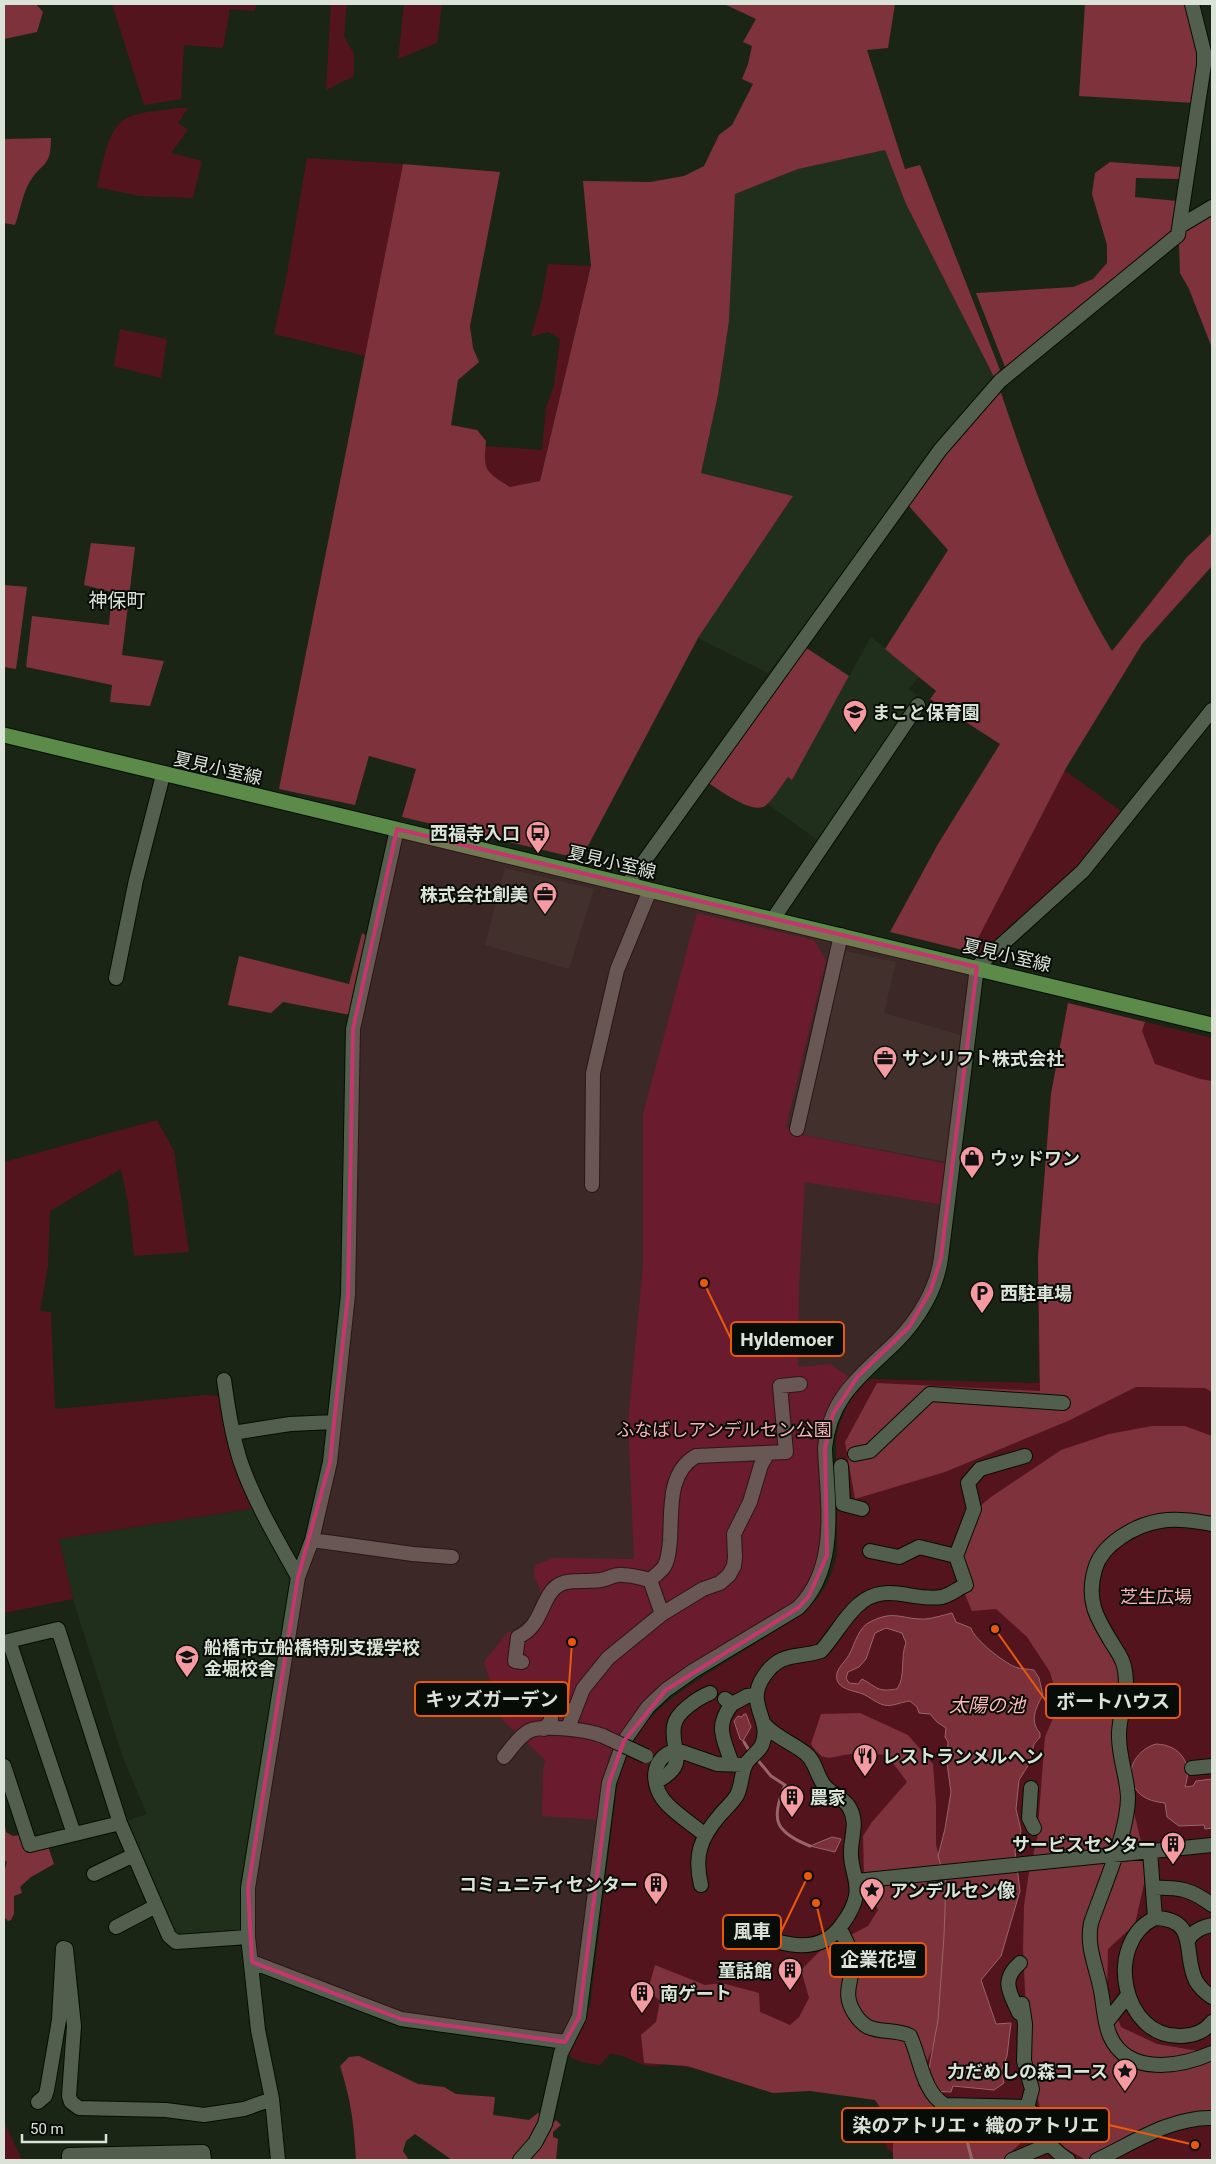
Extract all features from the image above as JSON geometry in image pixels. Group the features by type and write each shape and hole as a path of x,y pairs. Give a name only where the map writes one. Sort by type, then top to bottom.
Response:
{"main road":[{"name":"夏見小室線","path":"4,735 163,775 978,967 1212,1025"}],"street":[{"path":"627,884 940,450 1000,380 1178,235 1204,65 1204,52 1192,4"},
{"path":"1180,226 1212,207"},
{"path":"773,919 918,705"},
{"path":"520,2160 545,2124 551,2105 561,2053 579,2017 609,1784 624,1741 648,1707 666,1690 693,1671 798,1608 809,1596 822,1571 827,1555 825,1448 831,1418 839,1401 858,1376 896,1342 913,1322 931,1290 940,1263 978,967 1082,871 1212,710"},
{"path":"116,978 136,880 163,775"},
{"path":"278,2160 272,2099 258,2030 248,1937 248,1888 298,1577 312,1540 330,1462 348,1296 353,1029 397,829"},
{"path":"592,1185 593,1073 617,970 650,890"},
{"path":"797,1129 841,935"},
{"path":"224,1380 232,1432 242,1464 264,1515 298,1577"},
{"path":"650,1580 664,1566 667,1560 675,1480 682,1466 696,1456 786,1452 780,1386 800,1384"},
{"path":"864,1455 930,1394 1063,1403"},
{"path":"232,1432 290,1424 334,1422"},
{"path":"568,1728 583,1688 608,1658 662,1614 704,1589 720,1582 729,1575 734,1566 734,1534 750,1502 761,1465 768,1453"},
{"path":"761,1747 764,1737 764,1725 756,1701 756,1695 763,1678 776,1663 787,1657 821,1651 856,1606 874,1596 891,1592 924,1597 941,1597 966,1585 956,1556 974,1508 968,1483 980,1468 1025,1456"},
{"path":"841,1466 843,1504 862,1509"},
{"path":"1197,2034 1207,2056 1182,2064 1163,2066 1134,2060 1116,2045 1110,2036 1106,2023 1102,1991 1088,1935 1090,1923 1124,1829 1128,1798 1120,1761 1119,1734 1126,1674 1122,1658 1093,1608 1092,1586 1095,1570 1102,1555 1112,1545 1143,1526 1159,1521 1177,1520 1212,1524"},
{"path":"312,1540 413,1554 452,1557"},
{"path":"870,1551 899,1557 919,1547 956,1556"},
{"path":"522,1662 515,1661 518,1637 531,1629 549,1594 558,1585 576,1580 605,1579 612,1574 650,1580"},
{"path":"650,1580 662,1614"},
{"path":"74,1834 6,1641 58,1630 120,1823 169,1936 176,1942 248,1937"},
{"path":"656,1782 670,1774 674,1767 677,1750 674,1728 675,1720 703,1696 710,1693"},
{"path":"701,1885 698,1862 705,1835 736,1796 743,1781 738,1764 721,1728 723,1716 729,1701 756,1695"},
{"path":"544,1729 550,1721 551,1710 557,1706 574,1712"},
{"path":"751,1933 778,1942 801,1946 813,1945 834,1935 840,1929 854,1905 856,1895 856,1881 850,1844 855,1822 849,1807 824,1785 816,1767 806,1753 774,1735 764,1725"},
{"path":"504,1757 528,1732 568,1728 593,1732 653,1759 656,1767 656,1782 667,1804 705,1835"},
{"path":"653,1759 677,1750 707,1762 738,1764 761,1747 787,1742"},
{"path":"4,1766 30,1845 120,1823"},
{"path":"1192,1768 1212,1766"},
{"path":"1031,1788 1029,1818 1034,1828"},
{"path":"856,1881 1212,1845"},
{"path":"1150,1851 1156,1918"},
{"path":"94,1874 134,1855"},
{"path":"1153,1888 1176,1887 1201,1896 1212,1904"},
{"path":"116,1926 156,1906"},
{"path":"1212,1997 1200,1988 1196,1980 1188,1941 1182,1926 1173,1920 1156,1918 1143,1926 1131,1942 1126,1970 1128,1995 1135,2012 1143,2021 1161,2032 1179,2036 1197,2034 1212,2022"},
{"path":"1188,1941 1200,1928 1212,1925"},
{"path":"840,1929 850,1950 852,1963 848,1998 856,2016 870,2028 903,2032 910,2036 928,2088 937,2100 944,2104 1027,2108 1040,2124 1050,2144 1066,2159"},
{"path":"38,2102 47,2090 59,2020 63,1948 66,1948 74,2026 71,2102 78,2108 166,2110 204,2115 244,2109 272,2099"},
{"path":"252,1962 401,2019 565,2042"},
{"path":"1020,1963 1010,1974 1008,1984 1020,2008 1025,2024 1024,2061 1032,2089 1027,2108"},
{"path":"1106,2023 1128,1995"},
{"path":"1097,2160 1175,2123 1200,2118 1212,2118"},
{"path":"1012,2160 1050,2144"},
{"path":"69,2160 69,2156 203,2152 204,2160"},
{"path":"1030,2160 1051,2154 1066,2159"}],"highlighted area":[{"path":"397,829 977,967 941,1258 931,1290 909,1327 858,1376 833,1414 825,1448 827,1555 809,1596 798,1608 666,1690 624,1741 609,1783 579,2017 565,2042 401,2019 252,1962 248,1888 298,1577 330,1462 348,1295 353,1029"}],"shaded area":[{"path":"4,4 36,4 43,12 37,32 4,39"},
{"path":"724,4 895,4 888,48 867,50 905,169 920,165 1000,370 994,377 906,204 885,150 798,169 735,194 729,321 718,395 701,473 793,496 698,638 581,859 402,817 416,769 369,756 355,805 279,789 403,164 500,172 470,326 473,348 479,362 458,380 451,425 477,430 486,441 485,459 488,469 495,477 510,487 540,481 591,266 583,181 650,182 684,176 704,166 719,135 732,125 753,84 742,79 752,46 743,42 756,19"},
{"path":"1085,4 1186,4 1198,54 1194,103 1079,96"},
{"path":"51,138 51,148 47,160 29,183 15,225 4,223 4,139"},
{"path":"885,150 906,204 994,377 937,443 825,598 768,673 698,638 793,496 701,473 718,395 729,321 735,194 798,169"},
{"path":"1110,162 1180,167 1179,179 1136,178 1135,197 1177,201 1173,232 1005,367 976,293 1073,287 1093,279 1107,263 1107,245 1092,194 1095,173"},
{"path":"1212,212 1212,348 1189,289 1180,273 1179,244 1184,238 1186,227"},
{"path":"1000,390 1049,524 1078,589 1112,651 1187,557 1212,533 1212,566 1142,644 1066,768 971,952 890,932 938,844 1000,744 930,699 936,691 885,649 948,550 908,505 945,453"},
{"path":"91,543 135,547 122,655 164,661 150,706 110,702 112,685 26,667 32,616 109,625 112,592 84,585"},
{"path":"4,585 27,587 16,669 4,667"},
{"name":"まこと保育園","path":"871,637 920,676 909,689 917,695 817,840 768,804 788,776 792,779"},
{"path":"805,647 849,676 792,780 788,777 773,798 763,807 750,806 734,799 707,782"},
{"path":"505,868 594,889 569,969 485,945"},
{"path":"362,933 368,937 350,1015 283,1002 271,1013 228,1005 239,956 349,984"},
{"name":"サンリフト株式会社","path":"845,951 896,962 884,1013 964,1036 948,1162 803,1135 802,1123"},
{"path":"1068,1003 1145,1022 1142,1031 1155,1064 1200,1079 1212,1081 1212,1392 1205,1388 1136,1387 1068,1421 945,1472 855,1499 845,1442 877,1383 1040,1391 1038,1257 1051,1094"},
{"path":"1152,1426 1185,1426 1212,1436 1212,1525 1162,1522 1115,1542 1093,1580 1098,1615 1126,1661 1119,1727 1132,1804 1146,1862 1144,1884 1135,1924 1108,1949 1107,1991 1121,2027 1157,2044 1198,2051 1212,2046 1212,2113 1193,2112 1172,2118 1106,2153 1086,2160 1065,2148 1045,2128 1031,2071 1027,2031 1023,1950 1024,1906 1029,1872 1037,1839 1045,1737 1059,1704 1050,1672 1027,1637 996,1609 972,1611 961,1585 954,1548 968,1516 991,1497 1061,1450 1109,1434"},
{"name":"船橋市立船橋特別支援学校 金堀校舎","path":"256,1508 291,1578 242,1928 237,1933 177,1937 124,1822 147,1814 123,1758 73,1599 59,1539"},
{"path":"860,1713 908,1735 933,1764 936,1844 947,1892 950,1975 934,2044 918,2085 938,2110 967,2126 1002,2122 1028,2136 1003,2160 893,2160 893,2127 875,2100 810,2091 773,2093 687,2066 644,2063 641,2035 656,2022 660,2001 648,1990 655,1965 705,1985 722,1983 759,1993 760,2012 790,2025 799,2017 809,1998 801,1970 821,1950 868,1926 878,1910 864,1875 863,1836 872,1822 907,1782 887,1755 860,1753 828,1758 820,1755 811,1744 821,1714"},
{"path":"4,1821 6,1832 13,1836 19,1835 27,1853 48,1846 54,1864 31,1877 20,1887 22,1893 14,1896 14,1914 11,1920 8,1921 4,1917 4,1873 7,1862 4,1860"},
{"path":"359,2056 418,2084 444,2087 456,2094 495,2097 493,2115 529,2120 538,2113 541,2113 542,2123 516,2160 452,2160 415,2134 406,2141 403,2151 409,2160 356,2160 351,2112 340,2066 349,2057"},
{"path":"556,2120 561,2125 553,2132 553,2137 558,2139 556,2160 523,2160 549,2126"}],"green space":[{"path":"112,4 256,4 255,11 230,9 223,48 184,45 181,99 144,105"},
{"path":"331,4 347,4 344,36 354,54 354,76 326,90"},
{"path":"404,4 442,4 437,43 398,59"},
{"path":"188,108 178,123 188,130 171,153 202,161 193,198 139,196 97,187 106,148 120,123 138,114"},
{"path":"307,158 403,164 365,356 274,334 286,279"},
{"path":"548,264 591,266 540,481 510,487 492,475 486,467 485,446 542,450 546,408 554,385 560,339 548,332 531,337 541,302"},
{"path":"120,329 167,339 161,378 114,366"},
{"path":"1064,770 1121,811 1079,866 982,954 971,952"},
{"name":"ふなばしアンデルセン公園","path":"697,913 814,940 826,960 786,1127 803,1135 952,1165 945,1205 805,1182 799,1285 798,1367 830,1364 849,1377 834,1398 824,1422 820,1438 822,1535 817,1568 800,1599 644,1702 622,1731 609,1756 598,1820 542,1816 545,1760 502,1719 484,1662 508,1632 523,1630 536,1610 539,1604 540,1593 534,1574 536,1565 553,1558 634,1559 628,1422 643,1266 643,1114"},
{"name":"ふなばしアンデルセン公園","path":"1068,1003 1212,1038 1212,2160 903,2160 886,2148 887,2095 665,2064 649,2066 610,2054 600,2065 581,2062 567,2055 585,2020 587,2008 590,2007 617,1786 632,1744 655,1714 669,1701 684,1689 802,1614 825,1588 837,1555 836,1438 847,1406 854,1394 868,1379 1039,1383 1038,1257 1051,1094"},
{"path":"157,1120 174,1151 189,1252 134,1256 128,1203 121,1169 50,1211 48,1266 40,1311 51,1312 55,1409 206,1395 217,1396 221,1399 256,1508 59,1539 73,1599 4,1613 4,1162"},
{"path":"4,2122 22,2160 4,2160"}],"water":[{"name":"太陽の池","path":"952,1613 956,1622 971,1628 983,1644 1003,1660 1017,1668 1034,1670 1039,1678 1043,1695 1036,1709 1034,1719 1040,1737 1034,1744 1029,1764 1019,1780 1016,1809 1021,1831 1015,1851 1020,1891 1001,1956 981,1980 996,2024 1011,2023 1007,2056 1001,2071 1004,2083 994,2090 953,2086 951,2092 925,2091 938,2020 944,1936 946,1883 938,1856 951,1792 947,1763 948,1742 945,1737 946,1728 930,1714 919,1713 917,1707 910,1701 884,1705 863,1694 844,1688 838,1682 837,1673 849,1656 860,1631 866,1624 886,1616 926,1619","holes":["886,1628 902,1633 906,1643 901,1679 897,1689 881,1690 862,1679 858,1684 849,1683 846,1678 848,1672 859,1667 866,1659 875,1633"]},
{"path":"746,1714 751,1727 743,1741 740,1739 734,1721 738,1716 742,1717"},
{"path":"1156,1744 1172,1748 1183,1757 1187,1771 1185,1787 1193,1786 1196,1781 1212,1779 1212,1828 1205,1829 1204,1825 1179,1826 1167,1817 1165,1803 1145,1797 1134,1786 1131,1779 1133,1764 1142,1752"},
{"path":"832,1837 841,1839 835,1852 810,1846"}],"waterway":[{"path":"744,1742 750,1752"},
{"path":"756,1758 771,1776 785,1785 780,1797 777,1816 783,1830 798,1841 810,1846"},
{"path":"948,2109 949,2131 967,2141 972,2160"}],"place":[{"name":"まこと保育園","path":"855,733"},
{"name":"西福寺入口","path":"538,854"},
{"name":"株式会社創美","path":"545,915"},
{"name":"サンリフト株式会社","path":"885,1079"},
{"name":"ウッドワン","path":"972,1179"},
{"name":"Hyldemoer","path":"704,1283"},
{"name":"西駐車場","path":"982,1314"},
{"name":"ボートハウス","path":"995,1629"},
{"name":"キッズガーデン","path":"572,1642"},
{"name":"船橋市立船橋特別支援学校 金堀校舎","path":"187,1678"},
{"name":"レストランメルヘン","path":"865,1777"},
{"name":"農家","path":"792,1818"},
{"name":"サービスセンター","path":"1173,1865"},
{"name":"風車","path":"808,1876"},
{"name":"企業花壇","path":"816,1903"},
{"name":"コミュニティセンター","path":"656,1905"},
{"name":"アンデルセン像","path":"872,1911"},
{"name":"童話館","path":"790,1991"},
{"name":"南ゲート","path":"642,2014"},
{"name":"力だめしの森コース","path":"1125,2092"},
{"name":"染のアトリエ・織のアトリエ","path":"1195,2145"}],"district":[{"name":"神保町","path":"117,600"}],"park label":[{"name":"芝生広場","path":"1156,1596"}]}
